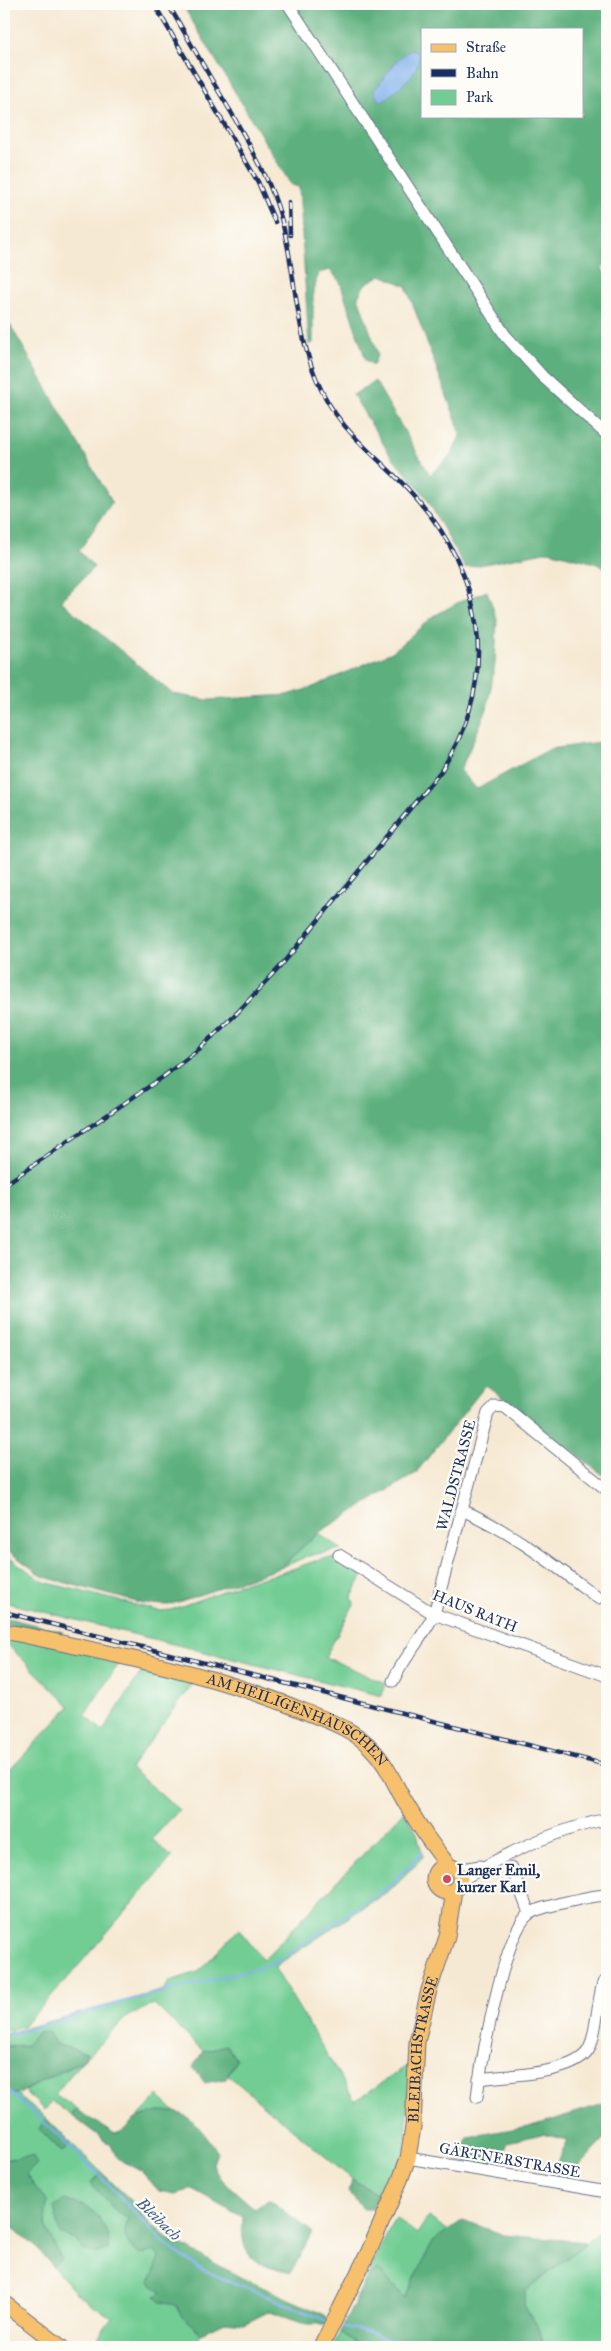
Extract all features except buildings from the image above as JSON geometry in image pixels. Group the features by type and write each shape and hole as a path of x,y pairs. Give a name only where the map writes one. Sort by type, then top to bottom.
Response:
{"main road":[{"name":"AM HEILIGENHÄUSCHEN","path":"4,1630 122,1656 250,1691 349,1730 363,1740 381,1760 450,1878"},
{"name":"BLEIBACHSTRASSE","path":"321,2347 369,2251 408,2158 413,2127 417,2042 425,2006 447,1937 450,1920 450,1878"},
{"path":"5,2306 61,2347"}],"street":[{"path":"288,4 505,334 542,376 607,435"},
{"name":"WALDSTRASSE","path":"393,1681 401,1664 428,1628 434,1614 488,1413 495,1406 506,1407 607,1490"},
{"path":"462,1510 492,1523 539,1552 598,1598"},
{"name":"HAUS RATH","path":"339,1555 434,1614 607,1676"},
{"path":"450,1878 486,1865 538,1841 607,1819"},
{"path":"512,1868 529,1913"},
{"path":"476,2097 491,2018 518,1927 529,1913 582,1898 607,1895"},
{"path":"479,2079 566,2067 580,2060 590,2048 599,1997 603,1983 607,1981"},
{"name":"GÄRTNERSTRASSE","path":"408,2158 607,2192"}],"green space":[{"path":"182,4 607,4 607,265 602,267 607,281 607,569 595,563 549,551 465,568 426,497 389,453 353,395 375,381 430,475 452,454 461,434 406,286 381,275 365,284 358,297 378,354 373,365 366,360 340,282 330,270 318,273 313,297 313,343 309,345 299,187 291,185"},
{"path":"4,314 112,502 79,551 94,567 61,601 173,694 208,700 288,695 313,687 392,652 434,616 459,602 487,591 497,619 495,664 487,709 460,771 477,789 550,749 607,741 607,1478 486,1385 415,1474 318,1533 280,1568 169,1605 144,1604 44,1577 4,1548"},
{"path":"318,1533 341,1549 308,1556 280,1568"},
{"path":"4,1554 44,1582 159,1611 171,1610 249,1581 281,1573 323,1558 339,1558 363,1574 352,1597 354,1604 325,1657 385,1683 382,1696 4,1602"},
{"path":"4,1617 63,1632 60,1637 4,1625"},
{"path":"4,1634 121,1660 85,1715 103,1731 145,1666 196,1680 130,1768 179,1810 152,1839 172,1857 54,1994 23,2026 4,2031 4,1776 70,1706 4,1641"},
{"path":"404,1811 417,1833 423,1857 391,1889 274,1967 355,2101 411,2063 405,2151 388,2201 352,2179 228,2075 236,2060 227,2045 203,2051 154,2004 128,2016 84,2059 86,2053 55,2044 4,2046 4,2034 164,1990 170,1981 198,1972 239,1929 263,1960"},
{"path":"39,2031 49,2033 55,2044 87,2053 83,2060 17,2094 7,2094 4,2091 4,2046 25,2046"},
{"path":"226,2045 236,2060 225,2079 205,2083 193,2067 203,2051"},
{"path":"82,2062 55,2094 76,2109 72,2116 52,2101 45,2110 24,2091"},
{"path":"4,2091 8,2094 17,2094 46,2118 39,2129 62,2152 70,2142 101,2172 91,2184 117,2212 128,2218 160,2257 163,2293 176,2305 183,2317 201,2333 194,2347 90,2347 112,2318 76,2293 52,2266 61,2259 45,2225 47,2202 13,2158 4,2160"},
{"path":"158,2096 175,2112 161,2111 136,2119"},
{"path":"607,2103 607,2136 568,2178 549,2176 568,2140 542,2134 508,2142 499,2167 457,2160 468,2137 535,2125"},
{"path":"76,2109 115,2134 122,2131 139,2117 162,2111 182,2114 190,2119 204,2133 217,2151 213,2164 219,2177 255,2209 269,2199 312,2232 291,2273 267,2266 252,2257 247,2251 244,2242 242,2231 243,2217 192,2189 175,2194 159,2191 142,2172 117,2158 111,2145 72,2116"},
{"path":"46,2118 70,2142 63,2152 39,2129"},
{"path":"33,2156 37,2164 26,2175 47,2202 45,2225 61,2259 52,2266 35,2246 4,2221 4,2160"},
{"path":"101,2172 165,2236 242,2278 325,2315 329,2319 328,2324 308,2324 270,2311 244,2324 224,2322 201,2333 183,2317 176,2305 161,2302 156,2296 162,2292 150,2282 160,2257 153,2251 140,2255 128,2243 125,2230 128,2218 117,2212 91,2184"},
{"path":"352,2179 378,2196 372,2209 363,2209 349,2192"},
{"path":"65,2200 93,2211 107,2232 109,2249 95,2254 82,2249 78,2241 60,2234 54,2206"},
{"path":"395,2217 417,2234 428,2217 449,2231 433,2241 405,2298 377,2268 361,2289"},
{"path":"463,2220 504,2235 586,2242 526,2291 524,2305 541,2334 543,2347 361,2347 340,2332 361,2289 377,2268 405,2298 433,2241"},
{"path":"607,2226 607,2347 543,2347 541,2334 524,2305 526,2291"},
{"path":"340,2332 361,2347 333,2347"}],"water":[{"path":"411,49 419,54 416,69 384,101 378,100 374,91 399,58"}],"waterway":[{"path":"4,2037 127,2001 271,1965 388,1887 422,1853"},
{"name":"Bleibach","path":"4,2088 31,2110 102,2178 163,2242 198,2268 327,2321"},
{"name":"Bleibach","path":"344,2327 370,2332 403,2347"}],"railway":[{"path":"154,4 258,182 275,222"},
{"path":"4,1185 163,1077 199,1049 237,1013 279,968 441,771 460,735 473,698 478,660 476,623 468,587 453,552 432,519 406,487 344,425 324,396 316,378 303,336 288,248 273,193 250,146 168,4"},
{"path":"289,202 290,235"},
{"path":"4,1612 607,1765"}],"place":[{"name":"Langer Emil, kurzer Karl","path":"447,1879"}]}
